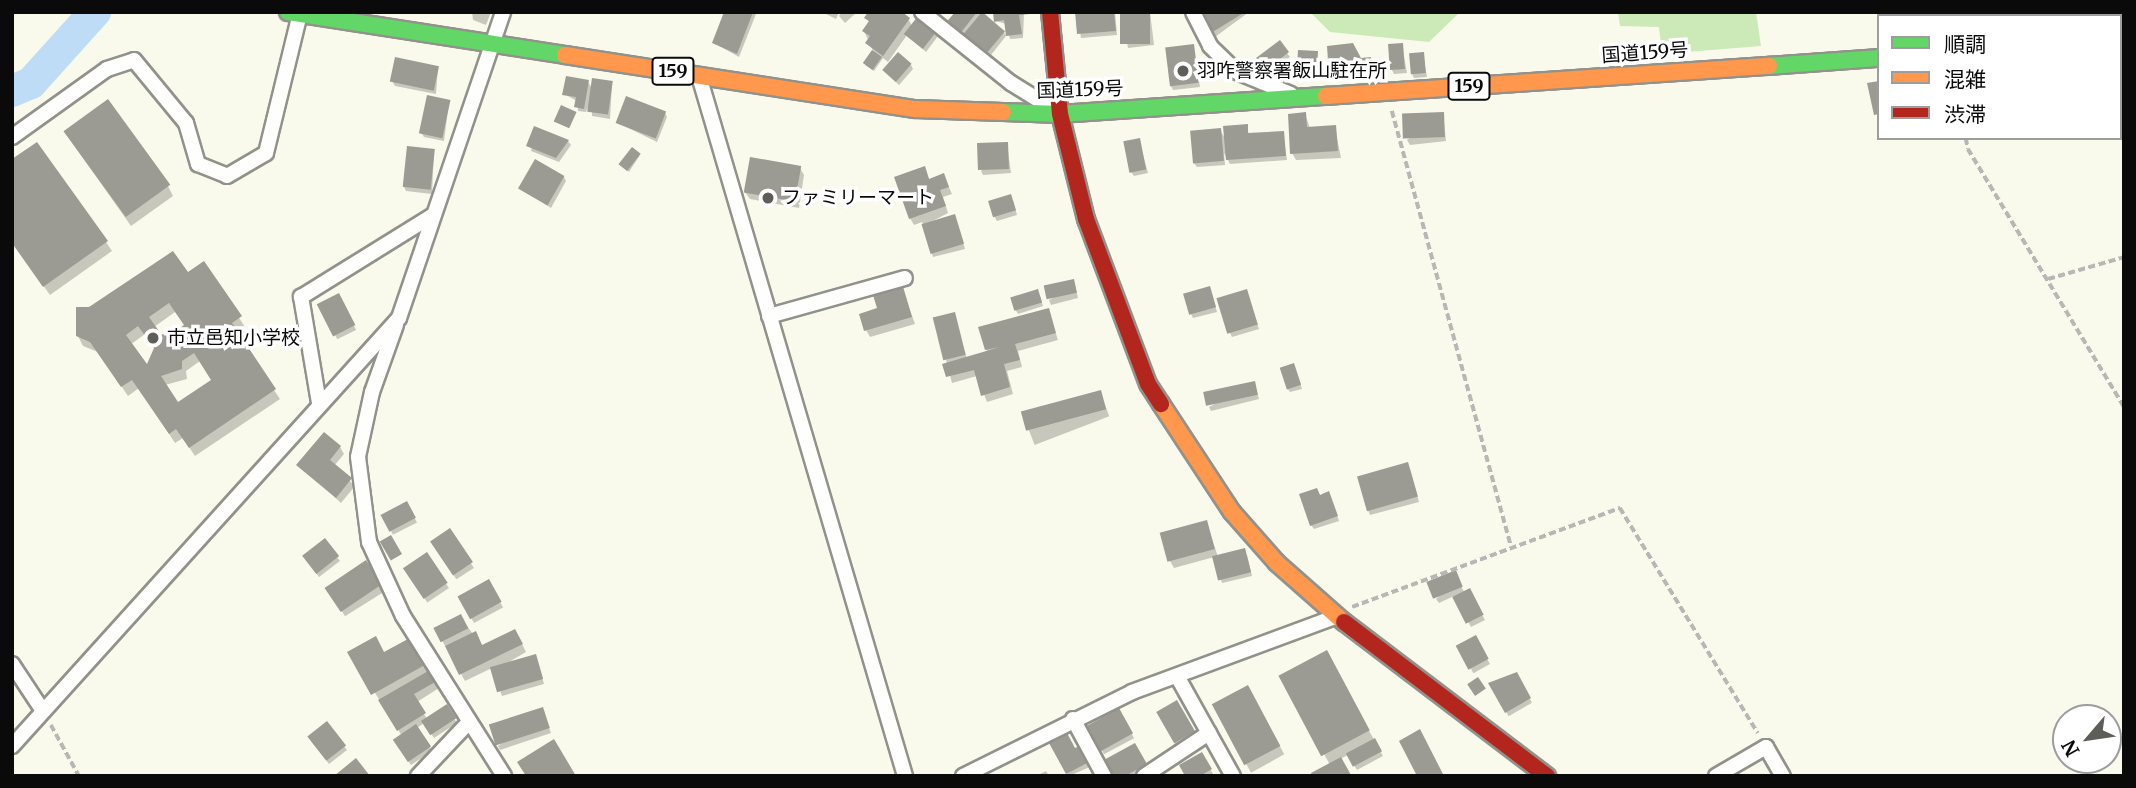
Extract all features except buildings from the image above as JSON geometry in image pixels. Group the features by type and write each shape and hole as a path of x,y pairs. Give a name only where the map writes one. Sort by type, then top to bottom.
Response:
{"main road":[{"path":"1050,12 1060,114 1086,219 1148,384 1232,512 1277,563 1336,615 1547,776"},
{"name":"国道159号","path":"294,13 915,109 1060,114 1877,58"}],"street":[{"path":"503,12 372,391 358,457 369,542 403,616 504,776"},
{"path":"922,12 1011,83 1060,114"},
{"path":"1193,12 1210,46 1237,72 1302,98"},
{"path":"12,137 107,69 134,60 186,123 198,164 227,176 266,153 294,13"},
{"path":"699,76 905,776"},
{"path":"319,402 300,297 433,215"},
{"path":"769,316 905,278"},
{"path":"12,746 319,402 399,318"},
{"path":"963,776 1073,719 1336,615"},
{"path":"12,664 43,711"},
{"path":"1177,676 1233,776"},
{"path":"1073,719 1104,776"},
{"path":"418,776 469,722"},
{"path":"1144,776 1209,733"},
{"path":"1716,776 1766,747 1783,776"}],"path":[{"path":"1387,92 1511,547"},
{"path":"1966,140 1968,149 2124,407"},
{"path":"2048,279 2124,257"},
{"path":"1336,615 1615,508 1625,510 1766,747"},
{"path":"43,711 79,776"}],"green space":[{"path":"1310,12 1460,12 1429,42 1330,32"},
{"path":"1618,12 1756,12 1761,46 1662,54 1659,27 1620,26"}],"waterway":[{"path":"12,91 31,83 95,12"}],"traffic: fast":[{"path":"288,12 565,55"},
{"path":"1769,66 1877,58"},
{"path":"1003,112 1060,114 1326,96"}],"traffic: slow":[{"path":"565,55 915,109 1003,112"},
{"path":"1326,96 1769,66"},
{"path":"1161,404 1232,512 1277,563 1344,622"}],"traffic: jam":[{"path":"1050,12 1060,114 1086,219 1148,384 1161,404"},
{"path":"1344,622 1547,776"}],"place":[{"name":"羽咋警察署飯山駐在所","path":"1183,71"},
{"name":"ファミリーマート","path":"768,198"},
{"name":"市立邑知小学校","path":"153,338"}]}
